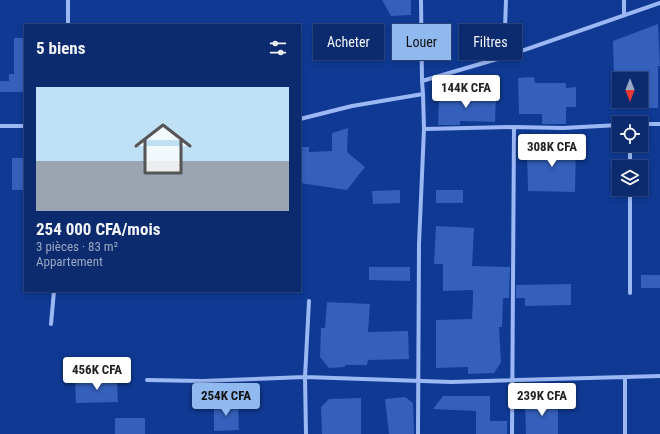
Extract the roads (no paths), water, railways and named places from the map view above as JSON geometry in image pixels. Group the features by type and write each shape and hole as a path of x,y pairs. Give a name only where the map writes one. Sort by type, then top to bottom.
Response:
{"street":[{"path":"68,0 68,24"},
{"path":"418,434 417,381 419,244 424,129 421,0"},
{"path":"505,24 506,0"},
{"path":"624,0 624,15"},
{"path":"522,51 660,3"},
{"path":"422,81 494,60"},
{"path":"301,119 352,106 423,94"},
{"path":"424,129 514,127 563,128 612,124"},
{"path":"648,124 660,124"},
{"path":"0,126 24,126"},
{"path":"512,434 514,127"},
{"path":"630,196 630,293"},
{"path":"51,324 54,292"},
{"path":"306,434 305,377 309,300"},
{"path":"147,380 202,381 305,377 372,378 417,381 513,381 660,376"},
{"path":"625,377 625,434"}]}
